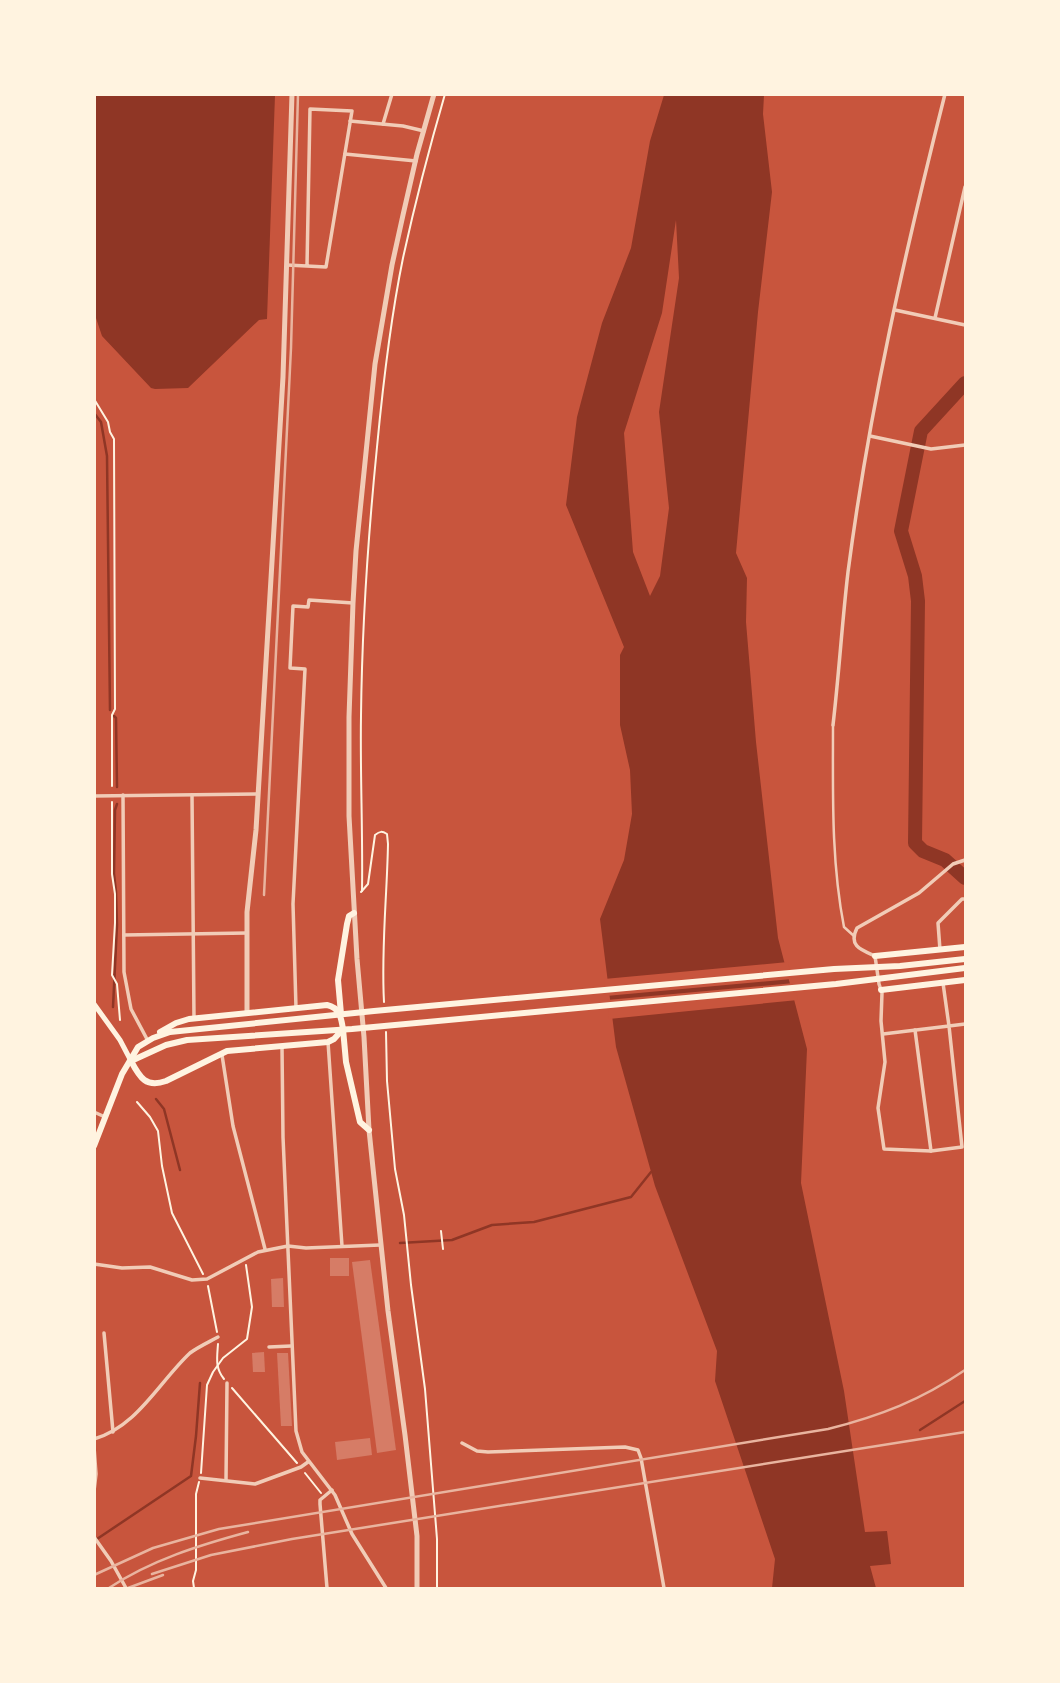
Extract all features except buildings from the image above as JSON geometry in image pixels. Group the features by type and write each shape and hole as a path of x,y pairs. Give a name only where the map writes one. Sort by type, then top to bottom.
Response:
{"main road":[{"path":"354,913 349,916 347,924 338,980 345,1029 346,1062 360,1122 369,1130"},
{"path":"875,956 965,947"},
{"path":"151,1040 177,1031 374,1011 965,959"},
{"path":"131,1061 180,1041 375,1027 836,984 965,968"},
{"path":"881,990 965,980"},
{"path":"327,1005 340,993"},
{"path":"94,1004 120,1040 141,1078 149,1083 166,1081 227,1051 331,1041 340,1043 345,1051"},
{"path":"94,1146 122,1074 138,1047 176,1023 194,1018 327,1005 343,1015"},
{"path":"331,1041 345,1029"}],"street":[{"path":"247,1013 247,912 255,837 280,431 292,94"},
{"path":"383,124 392,94"},
{"path":"417,1588 416,1536 380,1245 369,1130 354,913 349,766 353,603 375,364 392,265 434,94"},
{"path":"943,983 962,1147 931,1151 884,1149 878,1108 885,1062 881,990 875,956 859,948 844,927 834,822 833,725 848,574 870,436 919,198 945,94"},
{"path":"287,265 326,267 352,111 310,109 307,266"},
{"path":"351,121 403,126 424,131"},
{"path":"345,154 416,161"},
{"path":"935,318 965,187"},
{"path":"895,310 965,325"},
{"path":"870,436 931,449 965,445"},
{"path":"296,1008 293,904 305,669 290,668 293,606 308,607 309,600 353,603"},
{"path":"94,796 257,794"},
{"path":"123,795 124,972 131,1009 151,1040"},
{"path":"192,795 194,1018"},
{"path":"853,936 857,928 919,893 953,864 965,860"},
{"path":"940,951 938,923 965,899"},
{"path":"124,935 247,933"},
{"path":"882,1034 965,1024"},
{"path":"915,1030 931,1151"},
{"path":"331,1041 342,1246"},
{"path":"282,1045 296,1431 302,1452 332,1490 352,1534 386,1588"},
{"path":"221,1053 236,1138 265,1250"},
{"path":"94,1112 105,1117"},
{"path":"94,1264 122,1268 150,1267 192,1280 207,1279 265,1250 288,1246 306,1248 380,1245"},
{"path":"104,1333 113,1432"},
{"path":"94,1439 127,1423 191,1352 218,1337"},
{"path":"269,1347 292,1346"},
{"path":"226,1480 227,1383"},
{"path":"462,1443 477,1451 488,1452 625,1447 638,1450 642,1458 664,1588"},
{"path":"94,1447 94,1491"},
{"path":"200,1478 255,1484 308,1462"},
{"path":"327,1588 320,1504 332,1490"},
{"path":"94,1537 126,1588"}],"path":[{"path":"362,891 360,759 363,636 368,536 380,419 403,258 445,94"},
{"path":"94,399 108,422 114,439 115,709 112,715 112,786"},
{"path":"112,802 112,874 115,894 113,977 116,982 120,1020"},
{"path":"354,895 368,884 375,835 383,831 388,837 382,963 384,1007"},
{"path":"386,1031 387,1081 395,1169 404,1215 425,1389 437,1588"},
{"path":"137,1102 158,1132 172,1213 195,1261 207,1279 218,1337 218,1372 324,1497"},
{"path":"441,1231 443,1249"},
{"path":"194,1588 196,1494 200,1478 207,1385 223,1358 247,1339 252,1307 245,1260"}],"shaded area":[{"path":"94,95 275,95 267,319 259,320 188,388 151,388 102,336 95,315"},
{"path":"664,95 764,95 763,114 772,192 736,553 747,578 746,622 756,742 778,938 807,1049 801,1183 844,1391 865,1532 887,1531 891,1564 870,1566 876,1588 772,1588 775,1559 715,1381 717,1351 655,1186 616,1047 600,919 624,860 632,814 630,770 620,725 620,655 624,647 566,505 577,417 602,323 631,248 650,141","holes":["676,220 679,278 659,412 669,508 660,576 650,596 633,552 624,433 662,313"]}],"pier":[{"path":"788,962 792,979 606,996 604,979"},
{"path":"794,983 798,1000 609,1019 607,1000"}],"waterway":[{"path":"965,383 921,431 901,531 915,576 918,601 915,843 923,851 945,860 965,878"},
{"path":"94,413 101,422 107,456 110,710"},
{"path":"114,716 117,787"},
{"path":"113,1007 117,925 114,874 117,804"},
{"path":"156,1099 164,1109 180,1170"},
{"path":"400,1243 452,1240 492,1225 534,1222 631,1197 651,1172"},
{"path":"94,1541 191,1476 200,1383"},
{"path":"920,1430 965,1401"}],"railway":[{"path":"264,895 291,348 298,94"},
{"path":"94,1575 153,1548 219,1529 828,1429 900,1406 965,1370"},
{"path":"152,1574 211,1555 292,1539 965,1432"},
{"path":"109,1588 159,1561 248,1532"},
{"path":"128,1588 163,1575"}]}
